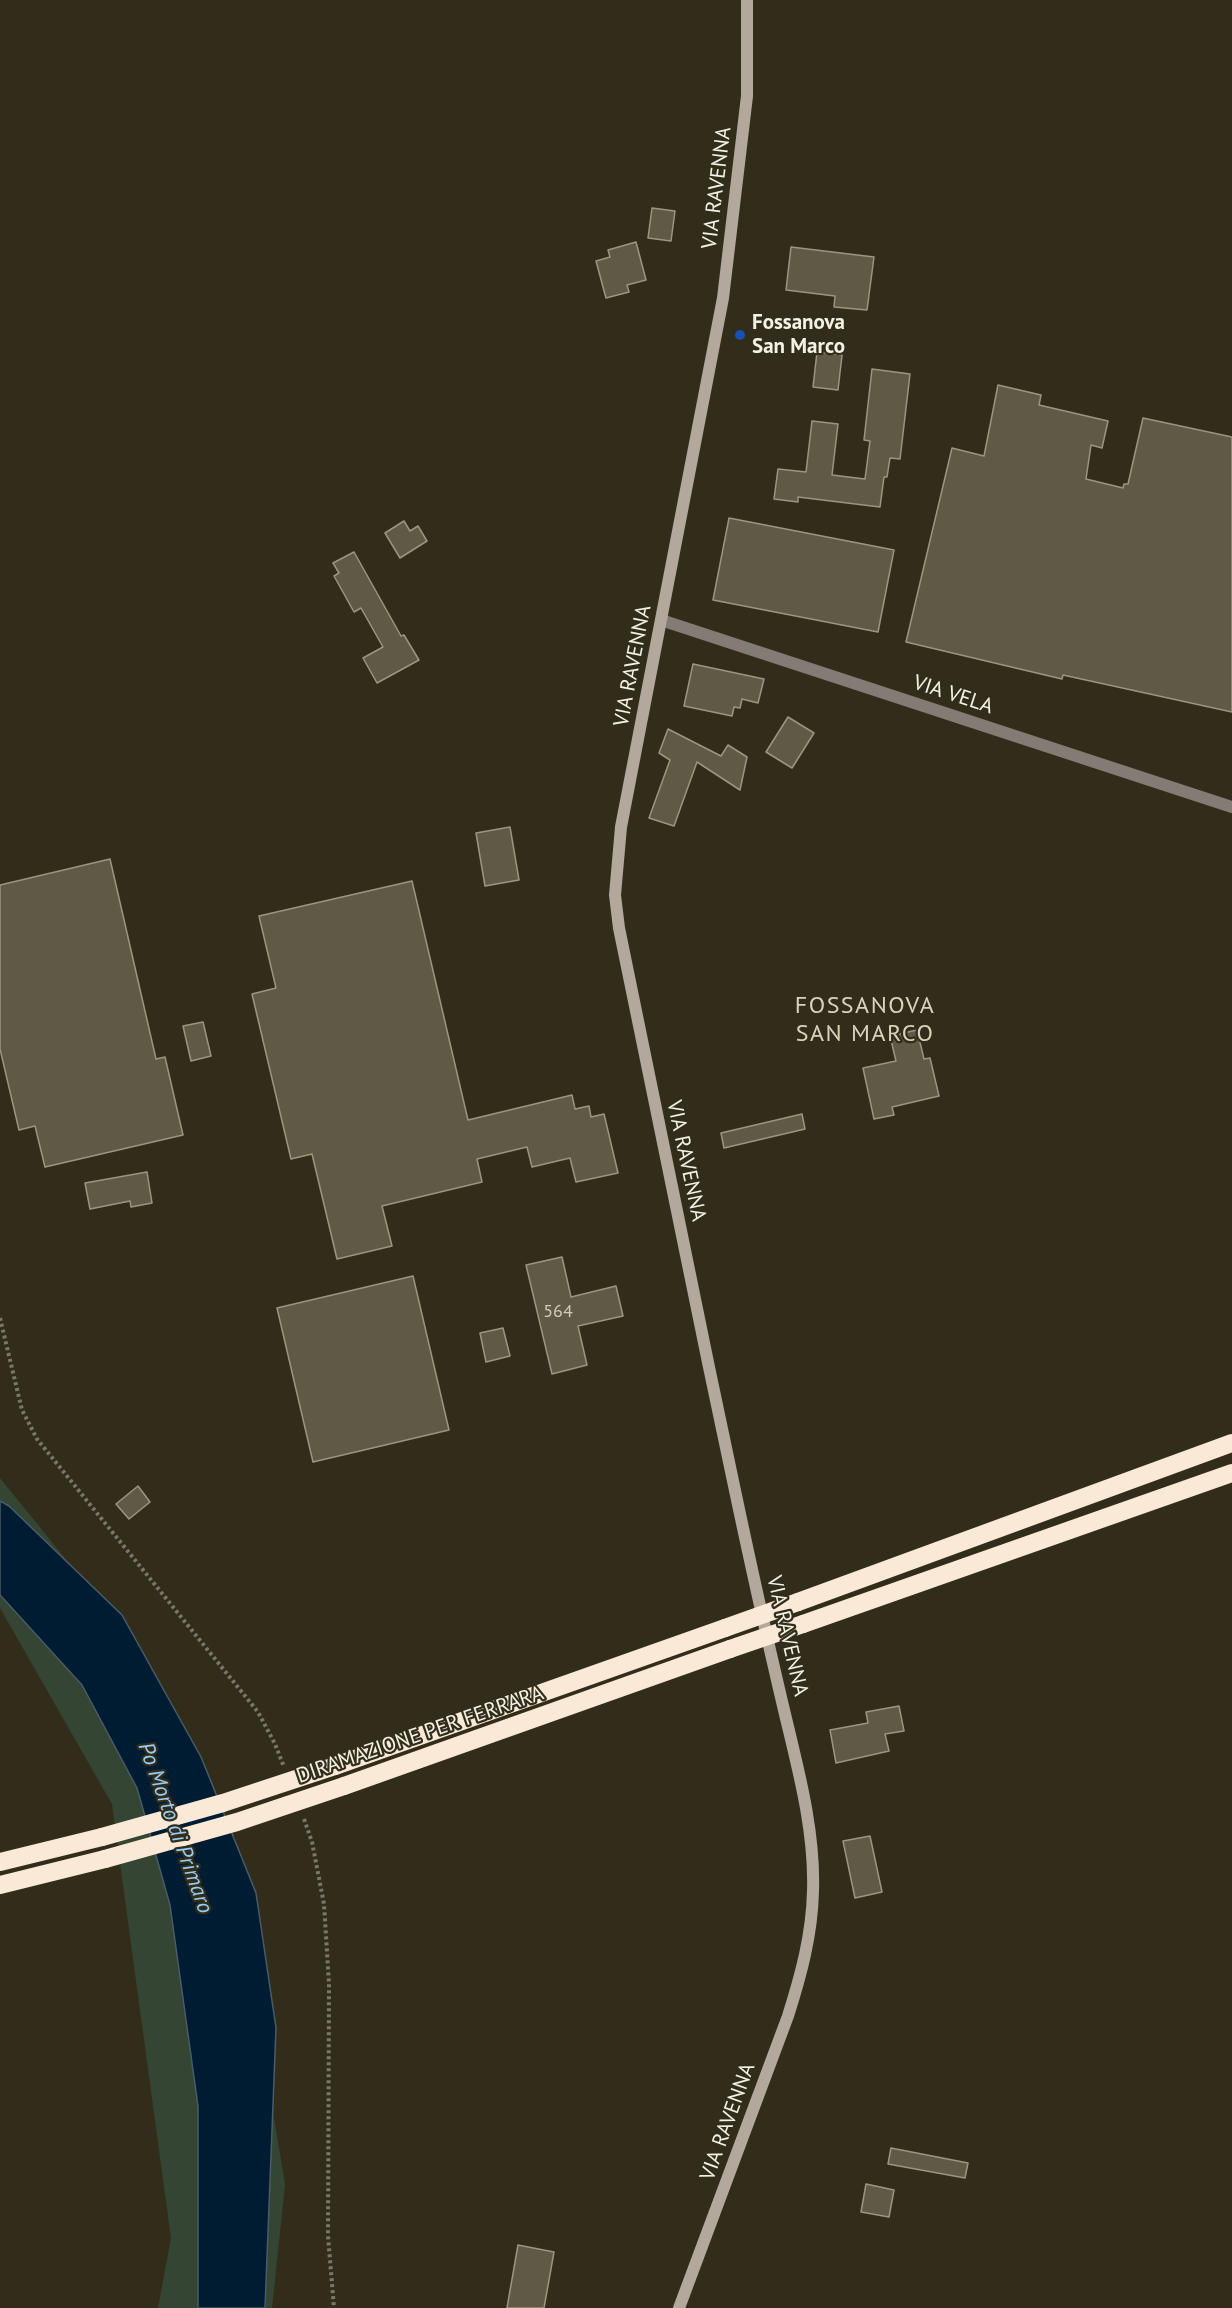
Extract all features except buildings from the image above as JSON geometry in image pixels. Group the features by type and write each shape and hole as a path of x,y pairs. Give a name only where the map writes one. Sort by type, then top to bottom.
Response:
{"highway":[{"name":"DIRAMAZIONE PER FERRARA","path":"0,1862 102,1837 223,1803 335,1766 798,1602 1232,1443"},
{"name":"DIRAMAZIONE PER FERRARA","path":"0,1885 105,1859 237,1822 1232,1473"}],"main road":[{"name":"VIA RAVENNA","path":"679,2308 788,2016 803,1969 813,1889 810,1831 803,1791 752,1573 619,928 615,895 616,862 723,298 747,96 747,0"}],"street":[{"name":"VIA VELA","path":"661,620 1232,807"}],"green space":[{"path":"0,1478 148,1661 227,1839 285,2184 272,2308 158,2308 171,2238 112,1804 0,1608"}],"water":[{"name":"Po Morto di Primaro","path":"0,1501 9,1506 122,1615 201,1757 256,1893 276,2028 265,2308 198,2308 198,2106 170,1905 137,1788 82,1685 0,1595"}],"place":[{"name":"Fossanova San Marco","path":"740,335"}],"district":[{"name":"FOSSANOVA SAN MARCO","path":"865,1020"}]}
